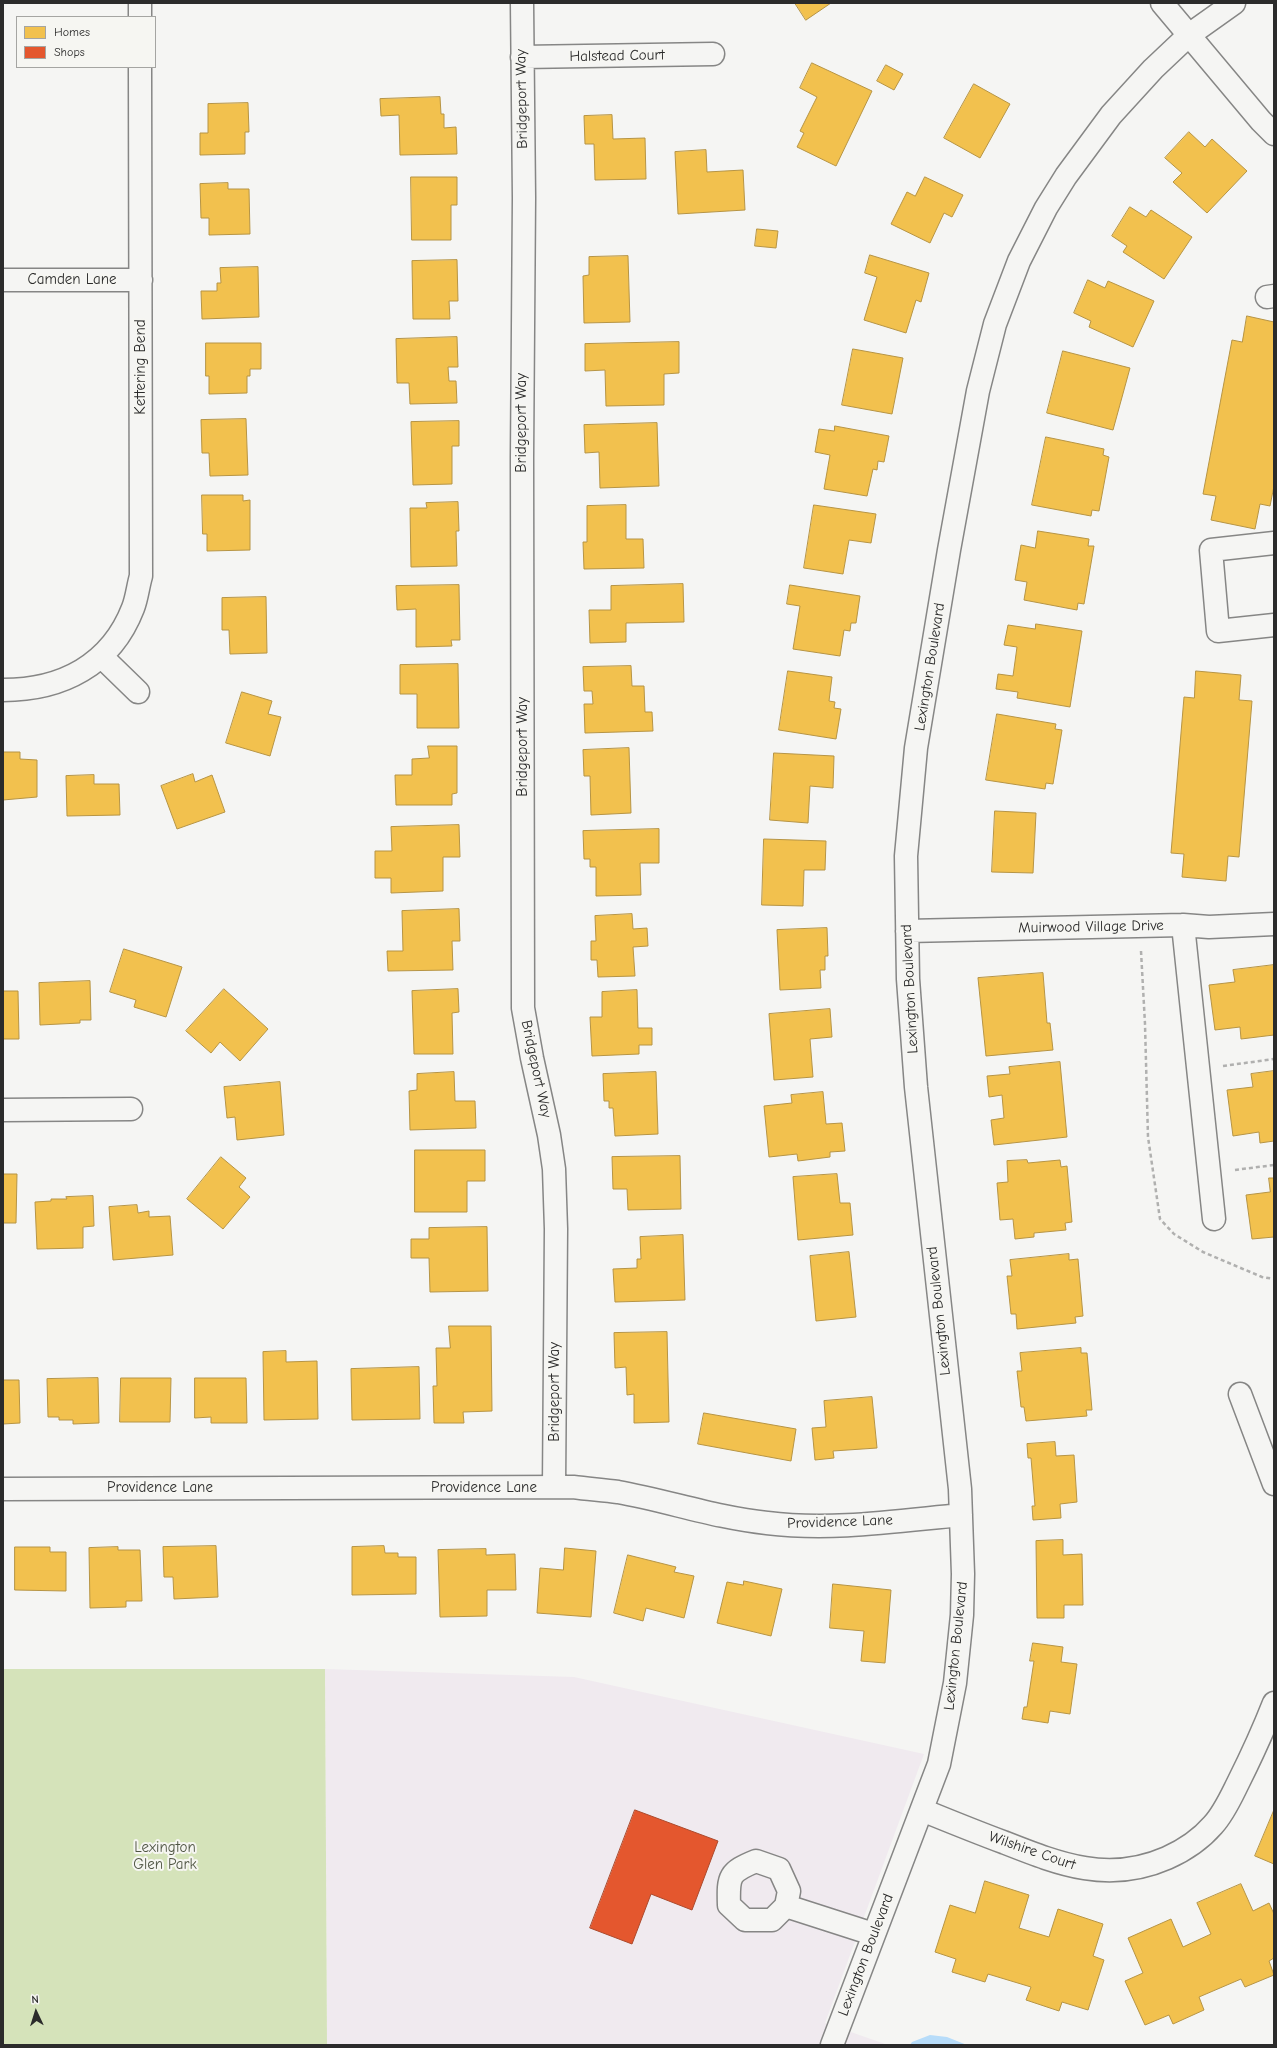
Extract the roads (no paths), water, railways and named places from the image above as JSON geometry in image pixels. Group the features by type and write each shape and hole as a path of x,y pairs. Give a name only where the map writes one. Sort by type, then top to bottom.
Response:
{"street":[{"path":"140,3 140,16"},
{"name":"Bridgeport Way","path":"522,3 524,198 522,449 523,1008 532,1058 549,1135 554,1169 556,1229 554,1487"},
{"path":"1162,3 1260,121 1274,134"},
{"name":"Lexington Boulevard","path":"832,2045 939,1764 955,1683 962,1615 964,1574 961,1515 916,1088 908,979 906,856 916,748 950,542 977,399 995,324 1019,261 1046,208 1066,176 1111,115 1153,69 1189,35 1234,3"},
{"name":"Halstead Court","path":"522,57 713,54"},
{"name":"Kettering Bend","path":"3,690 22,690 43,687 76,675 90,666 110,648 134,608 141,576 140,68"},
{"name":"Camden Lane","path":"3,280 140,280"},
{"path":"1274,542 1212,550 1218,631 1274,625"},
{"path":"101,656 138,692"},
{"name":"Muirwood Village Drive","path":"907,931 1183,925 1209,927 1274,924"},
{"path":"1183,925 1214,1219"},
{"path":"3,1110 131,1109"},
{"path":"1240,1394 1274,1484"},
{"name":"Providence Lane","path":"3,1489 554,1487 618,1492 728,1517 767,1523 826,1525 961,1515"},
{"name":"Wilshire Court","path":"922,1810 1045,1859 1077,1868 1106,1871 1130,1870 1155,1863 1192,1845 1214,1825 1229,1801 1256,1747 1274,1703"},
{"path":"786,1906 873,1934"}],"water":[{"path":"930,2035 947,2037 967,2045 910,2045 912,2042"}],"park label":[{"name":"Lexington Glen Park","path":"165,1856"}]}
